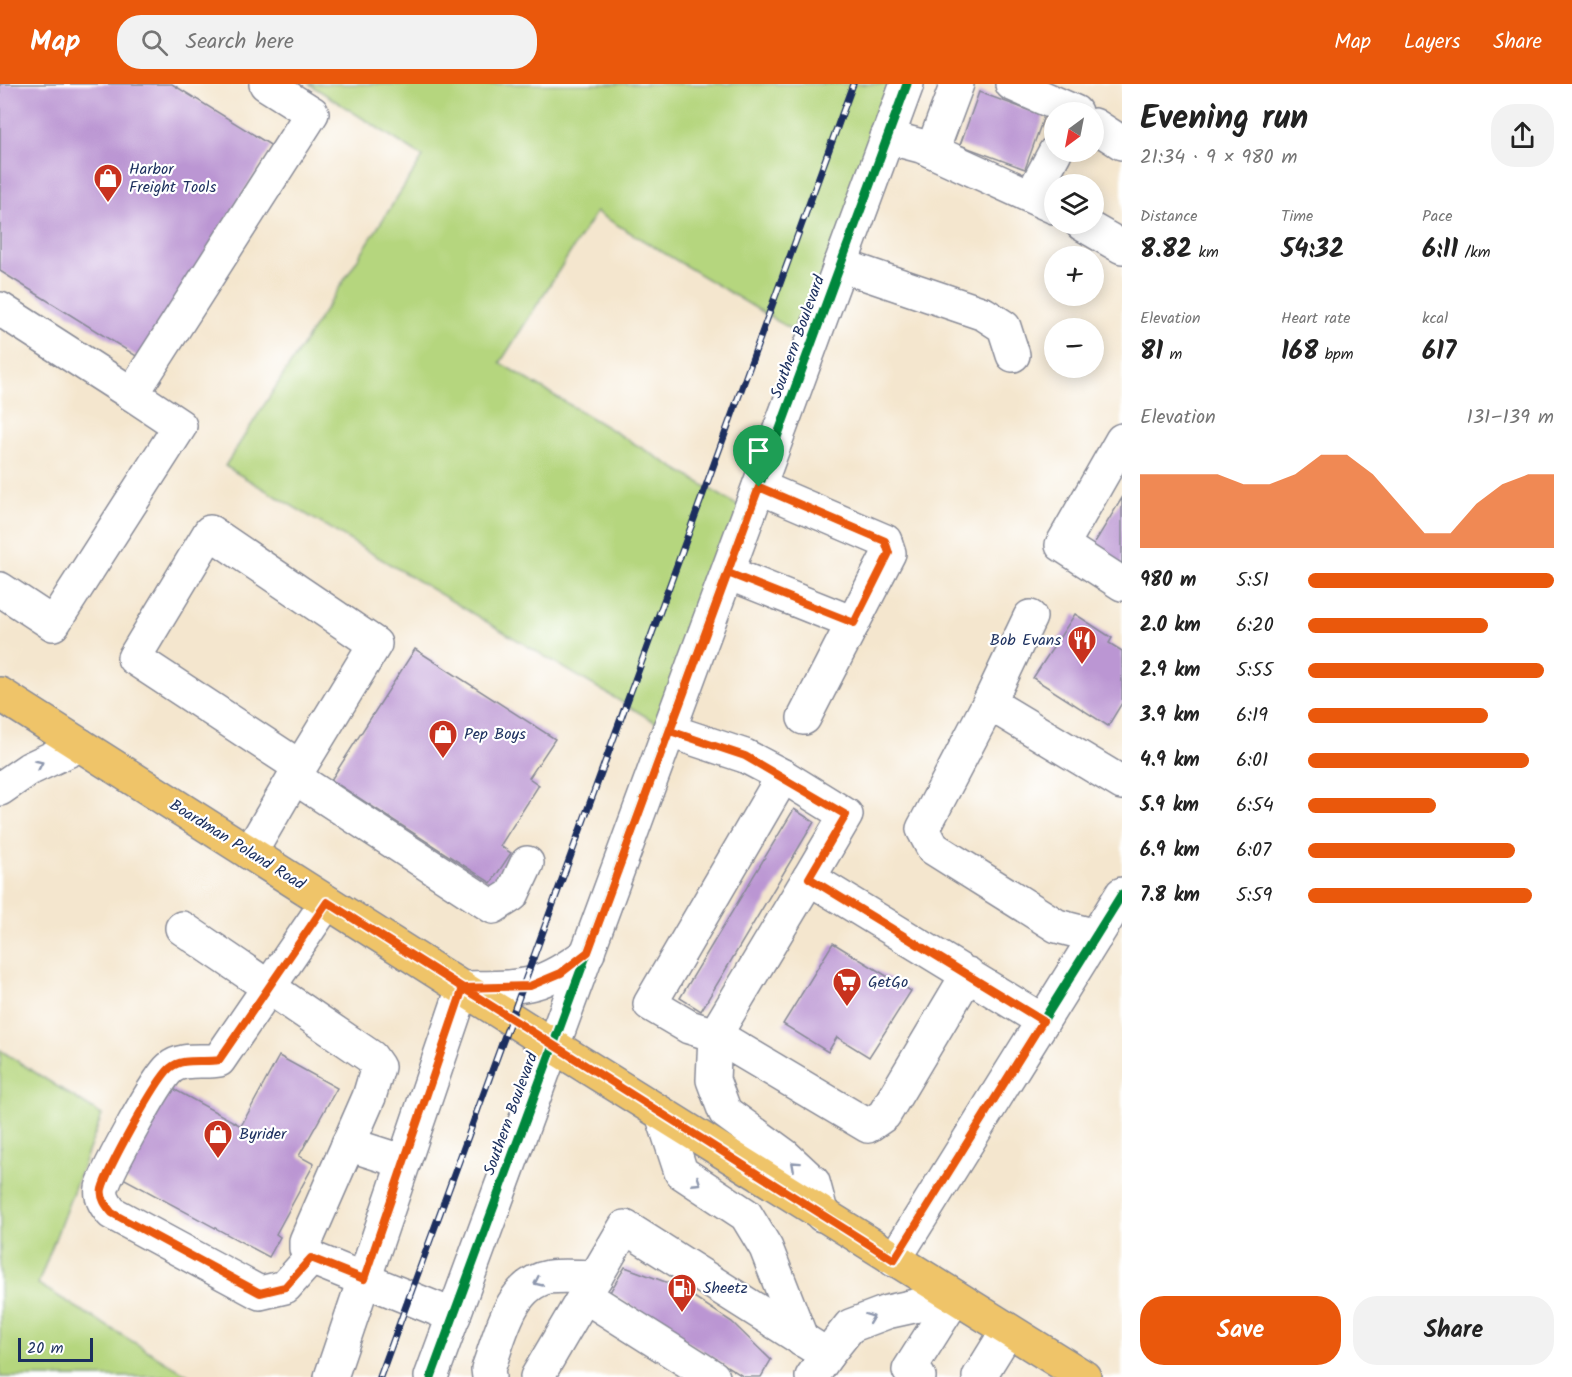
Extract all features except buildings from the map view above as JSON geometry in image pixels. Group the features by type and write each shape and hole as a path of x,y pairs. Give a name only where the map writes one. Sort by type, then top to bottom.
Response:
{"main road":[{"name":"Boardman Poland Road","path":"0,694 552,1045 1008,1330 1065,1372"}],"street":[{"path":"132,394 312,113 266,84"},
{"name":"Southern Boulevard","path":"431,1377 907,84"},
{"path":"932,152 957,84"},
{"path":"1012,84 1052,102"},
{"path":"1104,131 1122,143"},
{"path":"887,137 932,152 1043,201 1052,162"},
{"path":"1099,234 1122,247"},
{"path":"840,265 984,314 1004,327 1013,355"},
{"path":"0,309 180,426 53,624 0,589"},
{"path":"1122,440 1062,545 1122,584"},
{"path":"759,487 885,541 889,553 804,718"},
{"path":"250,853 297,772 375,644 210,532 134,658 297,772 493,907 512,895 527,863"},
{"path":"728,573 854,623"},
{"path":"1030,617 989,703 923,829 933,848 1057,926 1096,936"},
{"path":"989,703 1122,783"},
{"path":"670,731 745,756 783,776 846,815 715,1035 713,1080 725,1112 747,1131 784,1155 813,1182 822,1215"},
{"path":"0,789 29,769 80,745"},
{"path":"783,776 650,1004 688,1027 715,1035 868,1126 884,1114 968,974"},
{"path":"809,878 1043,1021"},
{"path":"894,1260 1122,894"},
{"path":"311,1258 285,1287 260,1293 112,1213 102,1198 102,1190 134,1124 170,1069 182,1062 219,1060 327,902"},
{"path":"183,928 371,1057 378,1067 369,1097 306,1241 306,1249 311,1258 454,1316"},
{"path":"331,1377 463,988 530,986 561,973 588,952"},
{"path":"662,1114 681,1172 746,1215 766,1248 814,1357"},
{"path":"348,1144 404,1162"},
{"path":"537,1377 625,1227 814,1357"},
{"path":"489,1377 488,1370 516,1299 530,1284 547,1277 590,1287 713,1377"},
{"path":"814,1357 850,1326 886,1312 955,1297"},
{"path":"919,1377 909,1370 955,1297"},
{"path":"979,1377 1008,1330"}],"green space":[{"path":"309,84 907,84 812,342 596,212 500,363 750,513 670,731 225,466 423,157"},
{"path":"0,1050 102,1115 38,1284 191,1377 0,1377"}],"railway":[{"path":"380,1377 853,84"}],"cycle path":[{"path":"431,1377 907,84"},
{"path":"894,1260 1122,894"}],"place":[{"name":"Harbor Freight Tools","path":"108,204"},
{"name":"Bob Evans","path":"1082,666"},
{"name":"Pep Boys","path":"443,760"},
{"name":"GetGo","path":"847,1008"},
{"name":"Byrider","path":"218,1160"},
{"name":"Sheetz","path":"682,1314"}],"route":[{"path":"759,487 588,952 561,973 530,986 463,988 327,902 219,1060 182,1062 170,1069 134,1124 102,1190 105,1205 112,1213 260,1293 275,1292 285,1287 311,1258 364,1279 463,988 894,1260 1043,1021 809,878 846,815 783,776 745,756 670,731 728,573 854,623 889,553 885,541 759,487"}]}
